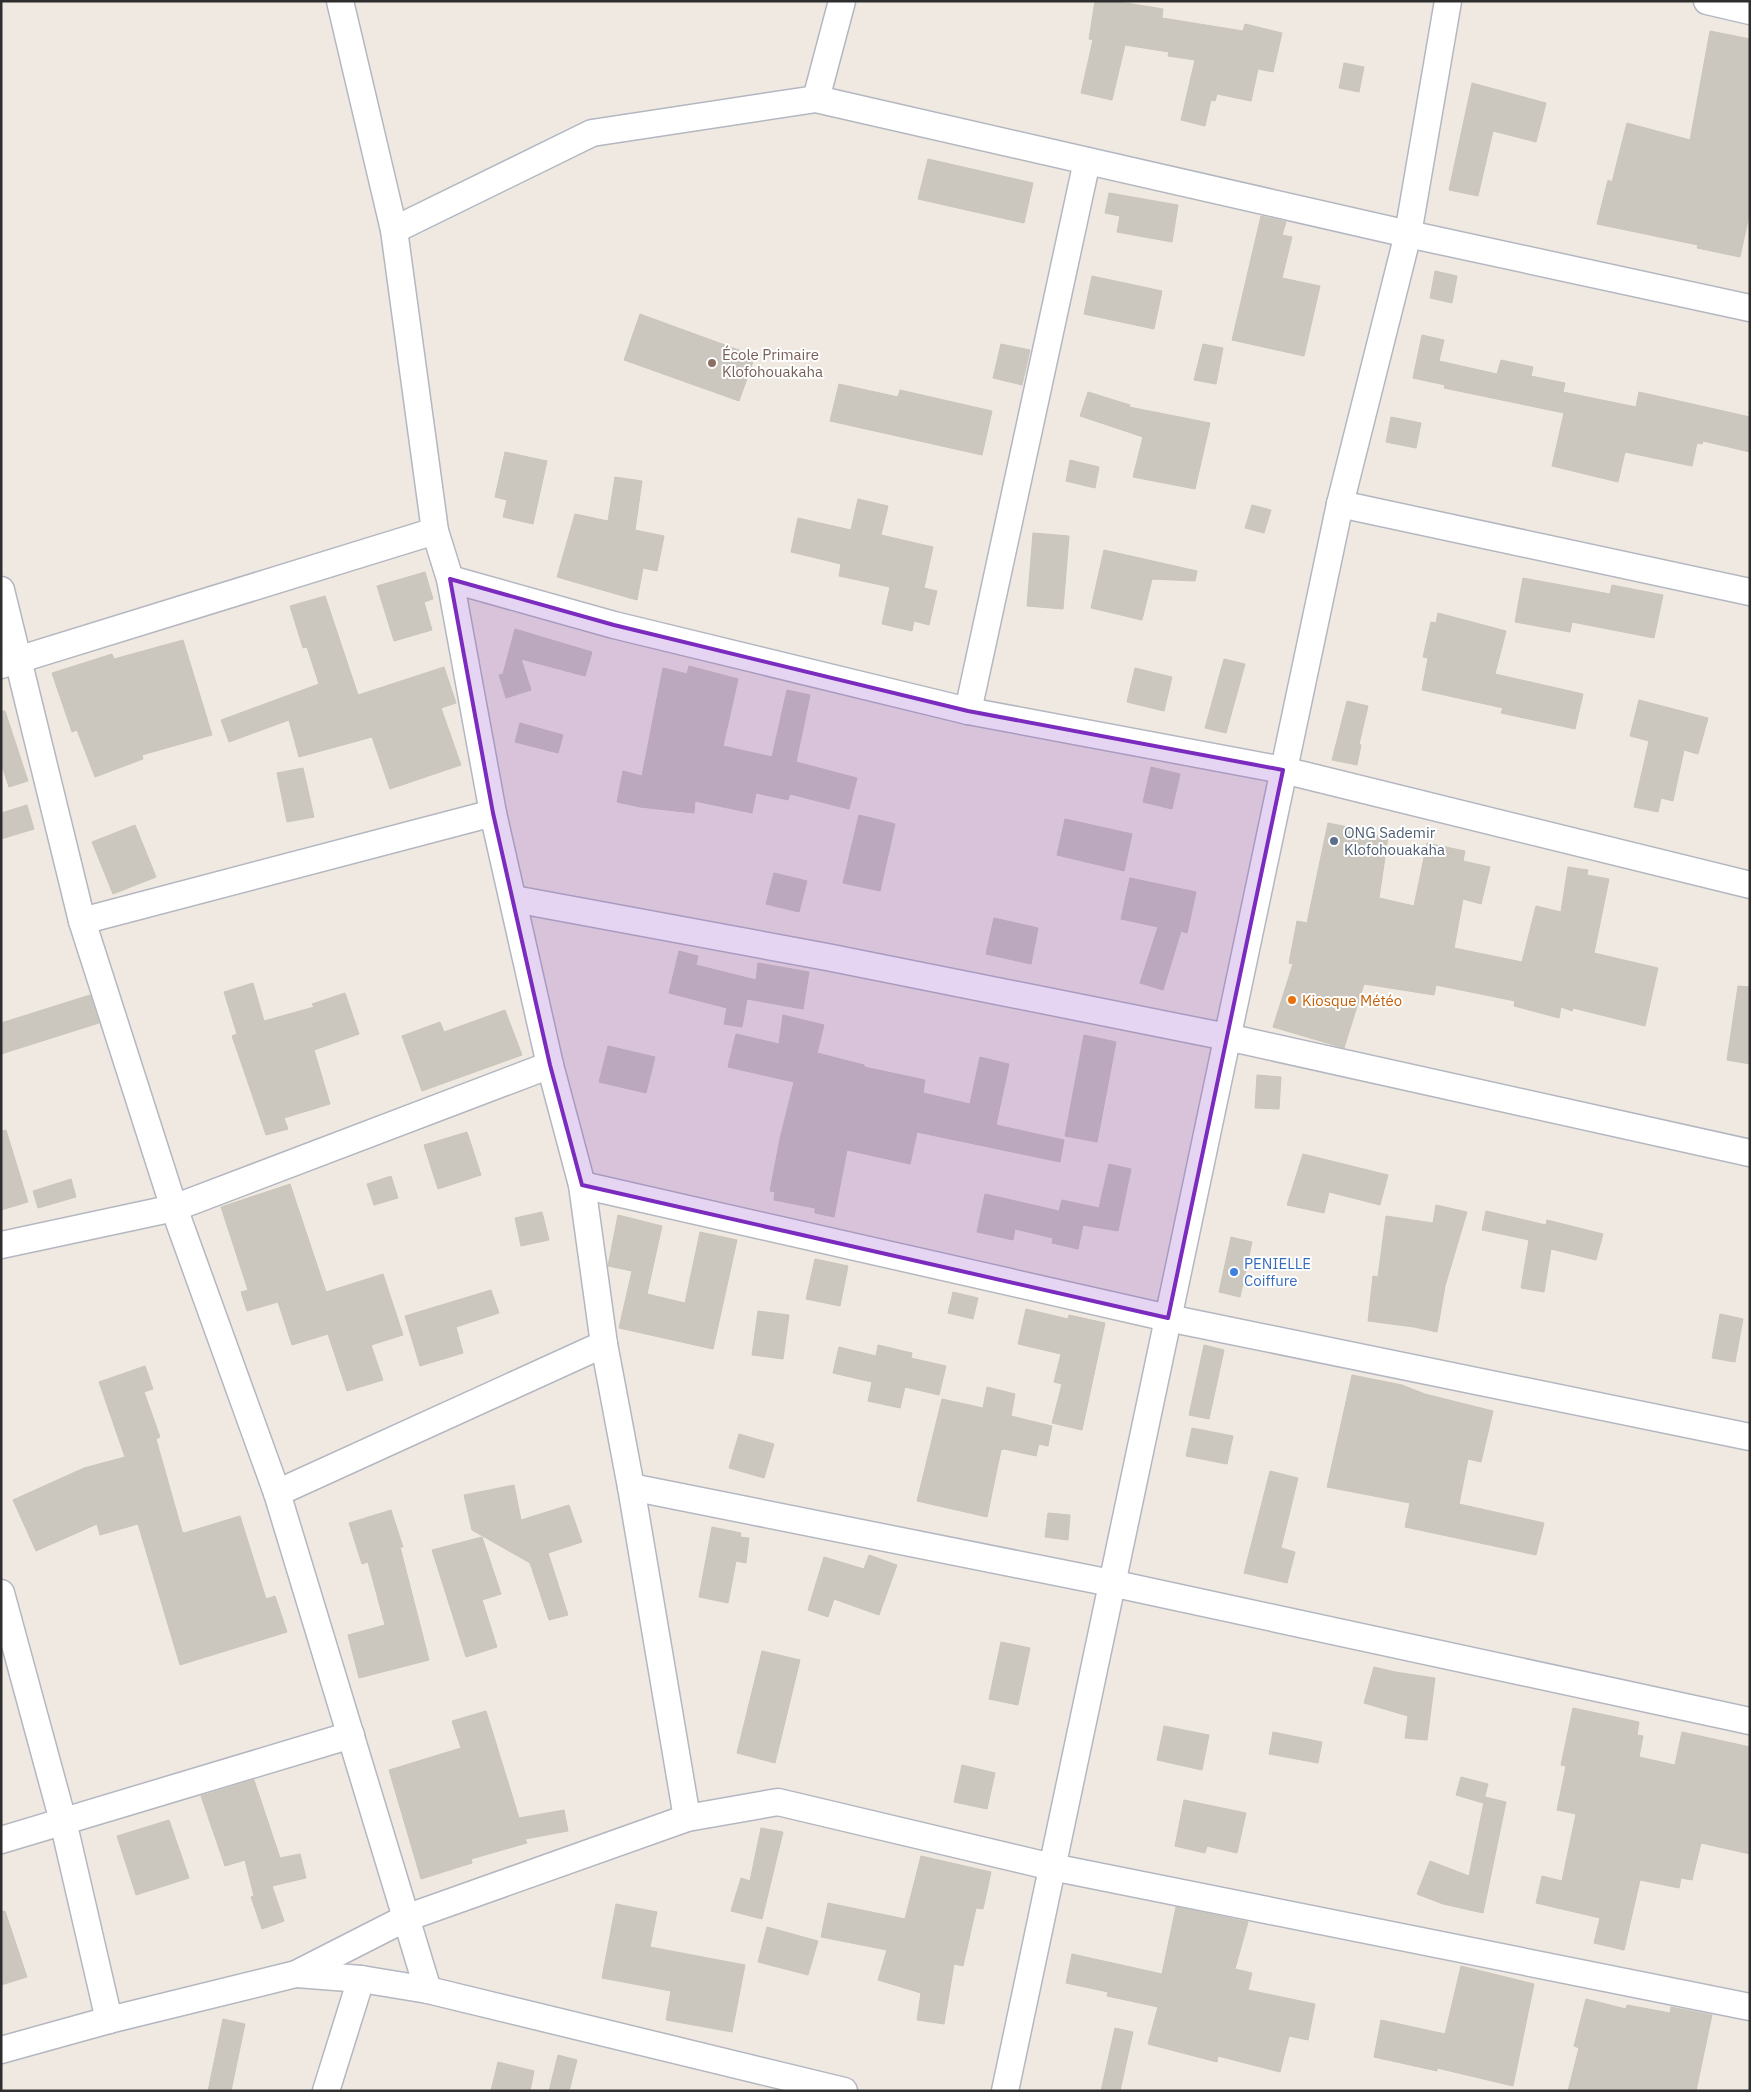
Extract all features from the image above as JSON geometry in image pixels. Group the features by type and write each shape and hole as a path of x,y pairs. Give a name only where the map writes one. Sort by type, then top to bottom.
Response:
{"street":[{"path":"340,1 394,230 435,530 450,579 493,813 550,1064 582,1186 604,1344 631,1487 686,1818"},
{"path":"816,99 842,1"},
{"path":"1005,2091 1340,504 1408,234 1448,1"},
{"path":"1707,1 1750,11"},
{"path":"394,230 592,133 816,99 1408,234 1750,308"},
{"path":"968,711 1088,161"},
{"path":"1340,504 1750,592"},
{"path":"10,663 435,530"},
{"path":"450,579 614,625 968,711 1283,770 1750,885"},
{"path":"1,590 10,663 82,921 174,1208 277,1493 428,1990"},
{"path":"82,921 493,813"},
{"path":"514,899 827,957 1228,1036 1750,1153"},
{"path":"1,1245 174,1208 550,1064"},
{"path":"582,1186 1168,1318 1750,1437"},
{"path":"277,1493 604,1344"},
{"path":"631,1487 1111,1583 1750,1722"},
{"path":"1,1593 63,1821 109,2020"},
{"path":"1,1840 350,1735"},
{"path":"1,2050 109,2020 296,1974 406,1918 686,1818 778,1802 1052,1867 1750,2007"},
{"path":"296,1974 361,1979 428,1990 844,2091"},
{"path":"326,2091 361,1979"}],"highlighted area":[{"path":"450,579 614,625 968,711 1283,770 1168,1318 582,1185 550,1065 493,813"}],"building":[{"path":"1095,1 1114,1 1163,9 1162,18 1243,31 1245,24 1282,33 1273,72 1258,69 1251,101 1217,94 1215,101 1211,100 1205,126 1181,120 1195,60 1168,56 1169,52 1125,45 1112,100 1081,93 1093,40 1089,39"},
{"path":"1710,31 1750,39 1750,211 1740,257 1697,248 1698,245 1597,224 1608,180 1612,182 1627,123 1690,140"},
{"path":"1344,63 1364,67 1359,92 1339,88"},
{"path":"1472,83 1546,103 1536,142 1493,131 1478,196 1449,190"},
{"path":"928,159 1033,183 1024,223 918,199"},
{"path":"1109,193 1178,205 1172,242 1117,232 1120,216 1105,213"},
{"path":"1261,216 1286,222 1282,235 1292,237 1282,278 1320,286 1304,356 1232,340"},
{"path":"1435,271 1457,276 1452,303 1430,298"},
{"path":"1092,276 1162,291 1154,329 1084,314"},
{"path":"640,314 755,356 739,401 624,360"},
{"path":"1422,335 1444,340 1439,361 1497,374 1501,360 1533,367 1531,376 1565,383 1563,392 1636,407 1639,392 1750,417 1750,452 1703,441 1702,444 1697,443 1692,466 1625,452 1618,482 1552,466 1564,413 1444,388 1445,385 1413,378"},
{"path":"1001,344 1030,350 1022,385 993,378"},
{"path":"1203,344 1223,348 1216,384 1194,380"},
{"path":"839,384 898,397 900,390 992,411 982,455 830,421"},
{"path":"1088,392 1130,405 1129,407 1210,423 1195,489 1133,477 1143,437 1080,416"},
{"path":"1391,417 1421,423 1416,448 1386,442"},
{"path":"505,452 547,461 533,524 503,517 507,500 495,497"},
{"path":"1070,460 1099,467 1095,488 1066,481"},
{"path":"615,477 642,481 635,530 664,536 657,571 643,568 637,600 557,577 575,514 608,521"},
{"path":"858,499 888,506 881,535 933,547 924,588 937,591 929,625 914,621 912,631 882,624 890,587 839,576 841,564 791,552 798,518 851,530"},
{"path":"1252,505 1271,510 1264,533 1245,528"},
{"path":"1033,533 1069,536 1063,609 1027,606"},
{"path":"1104,550 1197,571 1195,581 1152,579 1142,620 1091,608"},
{"path":"425,572 433,599 424,602 432,630 394,641 377,586"},
{"path":"1523,578 1610,594 1612,585 1663,595 1654,638 1572,622 1570,632 1515,622"},
{"path":"325,596 358,695 444,667 456,703 441,708 461,765 390,789 372,737 299,757 289,720 229,742 221,720 319,684 307,647 303,648 290,606"},
{"path":"1438,613 1506,631 1495,674 1583,694 1575,729 1501,713 1503,708 1422,690 1428,658 1423,657 1431,622 1436,623"},
{"path":"515,629 592,652 585,676 521,659 531,690 506,698 499,675 503,674"},
{"path":"183,640 212,735 142,755 143,759 95,777 77,730 72,732 52,673 112,654 114,659"},
{"path":"1224,659 1245,664 1226,733 1205,728"},
{"path":"689,666 738,679 723,746 772,757 787,690 810,695 796,762 857,778 849,809 790,794 788,800 756,793 752,813 695,801 694,813 640,807 617,802 623,771 642,776 663,668 687,674"},
{"path":"1135,668 1172,677 1164,711 1127,702"},
{"path":"1639,700 1708,718 1698,754 1684,750 1673,801 1661,798 1658,812 1634,807 1649,741 1630,736"},
{"path":"1347,701 1368,706 1359,744 1361,745 1357,765 1332,760"},
{"path":"1,711 5,711 28,781 9,787 1,763"},
{"path":"520,723 563,735 558,753 515,742"},
{"path":"1151,767 1180,774 1172,809 1143,802"},
{"path":"303,768 314,817 287,822 277,773"},
{"path":"27,805 34,829 1,839 1,813"},
{"path":"859,815 895,824 880,891 843,883"},
{"path":"1065,819 1132,834 1124,871 1057,855"},
{"path":"1328,823 1363,830 1362,833 1388,837 1379,898 1414,906 1427,843 1465,851 1463,861 1490,867 1481,904 1463,899 1454,948 1522,962 1536,906 1561,912 1568,867 1588,870 1587,875 1609,879 1594,953 1658,968 1645,1026 1573,1008 1572,1011 1561,1007 1559,1018 1514,1006 1515,1001 1436,985 1434,995 1364,984 1344,1048 1273,1027 1293,964 1289,963 1297,921 1307,923"},
{"path":"135,825 156,877 113,894 92,842"},
{"path":"774,873 807,881 799,912 766,904"},
{"path":"1130,878 1196,892 1187,933 1181,931 1163,990 1140,983 1158,927 1121,919"},
{"path":"994,918 1038,928 1031,964 986,954"},
{"path":"679,951 698,956 696,965 756,980 758,963 809,972 803,1009 747,999 742,1027 724,1024 727,1008 669,993"},
{"path":"253,983 264,1021 314,1007 312,1004 345,993 359,1034 314,1050 330,1104 284,1118 288,1129 266,1135 232,1036 237,1034 224,992"},
{"path":"1738,986 1750,987 1750,1064 1727,1060"},
{"path":"90,995 99,1023 1,1054 1,1023"},
{"path":"505,1010 522,1055 422,1091 402,1036 440,1022 444,1032"},
{"path":"783,1015 824,1025 817,1053 864,1065 864,1067 925,1080 923,1093 970,1104 980,1057 1009,1064 996,1125 1064,1140 1060,1162 917,1132 910,1164 847,1150 834,1217 815,1213 815,1208 774,1200 775,1192 770,1191 794,1082 728,1067 736,1034 779,1044"},
{"path":"1084,1035 1116,1042 1097,1142 1065,1136"},
{"path":"608,1046 655,1057 646,1093 599,1082"},
{"path":"1257,1075 1281,1077 1279,1109 1255,1108"},
{"path":"6,1130 28,1202 1,1210 1,1131"},
{"path":"467,1132 481,1175 438,1189 424,1145"},
{"path":"1303,1154 1388,1175 1380,1205 1329,1192 1324,1213 1287,1205"},
{"path":"1109,1164 1131,1169 1118,1231 1083,1225 1078,1249 1052,1243 1053,1238 1015,1229 1013,1240 977,1232 985,1194 1059,1211 1062,1200 1099,1208"},
{"path":"391,1176 398,1198 374,1205 367,1184"},
{"path":"71,1179 76,1197 38,1208 33,1191"},
{"path":"290,1184 326,1292 383,1274 403,1335 371,1345 383,1380 347,1391 328,1334 292,1345 278,1302 247,1311 241,1292 248,1290 221,1207"},
{"path":"1436,1205 1467,1212 1445,1286 1437,1332 1368,1321 1373,1276 1378,1277 1386,1216 1433,1223"},
{"path":"1486,1211 1546,1225 1547,1220 1603,1234 1596,1260 1551,1249 1544,1292 1521,1288 1529,1240 1482,1230"},
{"path":"542,1212 549,1240 521,1246 515,1218"},
{"path":"618,1215 662,1226 647,1294 685,1303 700,1232 737,1240 713,1349 619,1328 632,1271 608,1266"},
{"path":"1231,1237 1252,1242 1240,1297 1219,1292"},
{"path":"815,1259 848,1266 840,1306 806,1299"},
{"path":"491,1290 499,1313 456,1327 463,1353 420,1366 405,1316"},
{"path":"953,1292 978,1298 973,1319 948,1313"},
{"path":"1026,1309 1068,1319 1069,1315 1105,1323 1082,1430 1052,1423 1062,1384 1054,1382 1061,1354 1018,1344"},
{"path":"758,1311 789,1315 783,1359 752,1355"},
{"path":"1720,1314 1743,1319 1735,1362 1712,1358"},
{"path":"878,1345 912,1353 911,1358 946,1366 939,1395 905,1387 900,1408 868,1401 872,1382 833,1373 839,1347 876,1356"},
{"path":"1204,1345 1224,1350 1209,1419 1189,1415"},
{"path":"145,1366 153,1389 144,1392 160,1437 156,1439 182,1531 184,1533 240,1516 266,1599 275,1596 287,1632 180,1665 138,1524 100,1535 97,1524 36,1551 13,1500 84,1468 125,1457 99,1382"},
{"path":"1352,1375 1402,1385 1425,1394 1493,1411 1481,1462 1468,1459 1459,1504 1544,1523 1536,1555 1405,1527 1410,1503 1327,1487"},
{"path":"987,1387 1015,1394 1011,1416 1052,1426 1048,1446 1039,1444 1036,1456 1001,1450 987,1517 917,1501 942,1399 983,1408"},
{"path":"1192,1428 1233,1436 1227,1464 1186,1456"},
{"path":"739,1434 774,1444 764,1478 729,1468"},
{"path":"1270,1471 1298,1478 1281,1548 1295,1552 1287,1583 1244,1573"},
{"path":"514,1485 521,1520 569,1505 582,1542 548,1553 568,1615 549,1620 530,1563 472,1530 464,1495"},
{"path":"391,1510 403,1547 400,1547 429,1660 359,1678 348,1635 385,1625 368,1562 362,1564 349,1523"},
{"path":"1048,1513 1070,1515 1068,1540 1045,1537"},
{"path":"712,1527 741,1533 740,1537 749,1538 746,1563 736,1561 728,1603 699,1597"},
{"path":"482,1537 501,1594 482,1600 497,1647 466,1657 432,1550"},
{"path":"869,1555 897,1565 879,1615 834,1599 828,1617 808,1610 824,1557 864,1569"},
{"path":"1001,1642 1030,1648 1018,1705 989,1699"},
{"path":"762,1651 800,1660 775,1763 737,1753"},
{"path":"1374,1667 1435,1678 1427,1740 1405,1738 1408,1716 1364,1703"},
{"path":"1573,1708 1639,1722 1637,1735 1643,1736 1639,1757 1675,1765 1682,1732 1750,1747 1750,1854 1701,1843 1692,1880 1681,1878 1679,1888 1640,1880 1624,1950 1594,1943 1600,1918 1536,1903 1542,1876 1562,1881 1576,1814 1557,1810 1566,1766 1561,1765"},
{"path":"486,1711 519,1818 564,1810 568,1831 525,1839 527,1843 471,1859 472,1863 421,1879 389,1770 461,1748 452,1721"},
{"path":"1164,1726 1209,1735 1202,1770 1157,1760"},
{"path":"1273,1732 1322,1742 1318,1763 1269,1754"},
{"path":"962,1765 995,1773 987,1809 954,1802"},
{"path":"1461,1777 1488,1784 1483,1803 1456,1795"},
{"path":"254,1780 280,1858 300,1854 306,1878 272,1886 284,1921 262,1929 251,1897 254,1896 245,1860 225,1866 201,1796"},
{"path":"1485,1797 1506,1802 1483,1913 1443,1904 1417,1894 1430,1861 1469,1876"},
{"path":"1184,1800 1246,1813 1237,1853 1207,1846 1205,1853 1175,1846"},
{"path":"169,1820 189,1878 136,1895 117,1836"},
{"path":"761,1828 783,1832 762,1919 731,1911 741,1878 750,1881"},
{"path":"921,1856 991,1872 983,1909 976,1908 963,1966 954,1964 944,2024 917,2020 921,1993 878,1980 887,1950 821,1937 828,1903 905,1919"},
{"path":"616,1904 657,1912 650,1947 745,1965 732,2032 666,2020 671,1991 602,1978"},
{"path":"1176,1907 1248,1922 1235,1969 1252,1973 1248,1990 1315,2004 1308,2040 1289,2036 1280,2072 1218,2056 1217,2062 1148,2044 1158,2007 1107,1996 1108,1992 1066,1983 1072,1954 1162,1974"},
{"path":"5,1911 27,1977 1,1985 1,1912"},
{"path":"767,1927 818,1941 808,1975 758,1962"},
{"path":"1461,1966 1534,1984 1513,2086 1437,2068 1437,2071 1374,2057 1381,2020 1445,2034"},
{"path":"1586,1999 1626,2009 1627,2005 1670,2013 1671,2007 1712,2015 1696,2091 1568,2091 1579,2048 1574,2046"},
{"path":"223,2019 245,2024 231,2091 208,2091"},
{"path":"1115,2028 1133,2032 1120,2091 1101,2091"},
{"path":"558,2055 577,2060 569,2091 549,2091"},
{"path":"498,2062 534,2071 530,2091 491,2091"}],"place":[{"name":"École Primaire Klofohouakaha","path":"712,363"},
{"name":"ONG Sademir Klofohouakaha","path":"1334,841"},
{"name":"Kiosque Météo","path":"1292,1000"},
{"name":"PENIELLE Coiffure","path":"1234,1272"}]}
